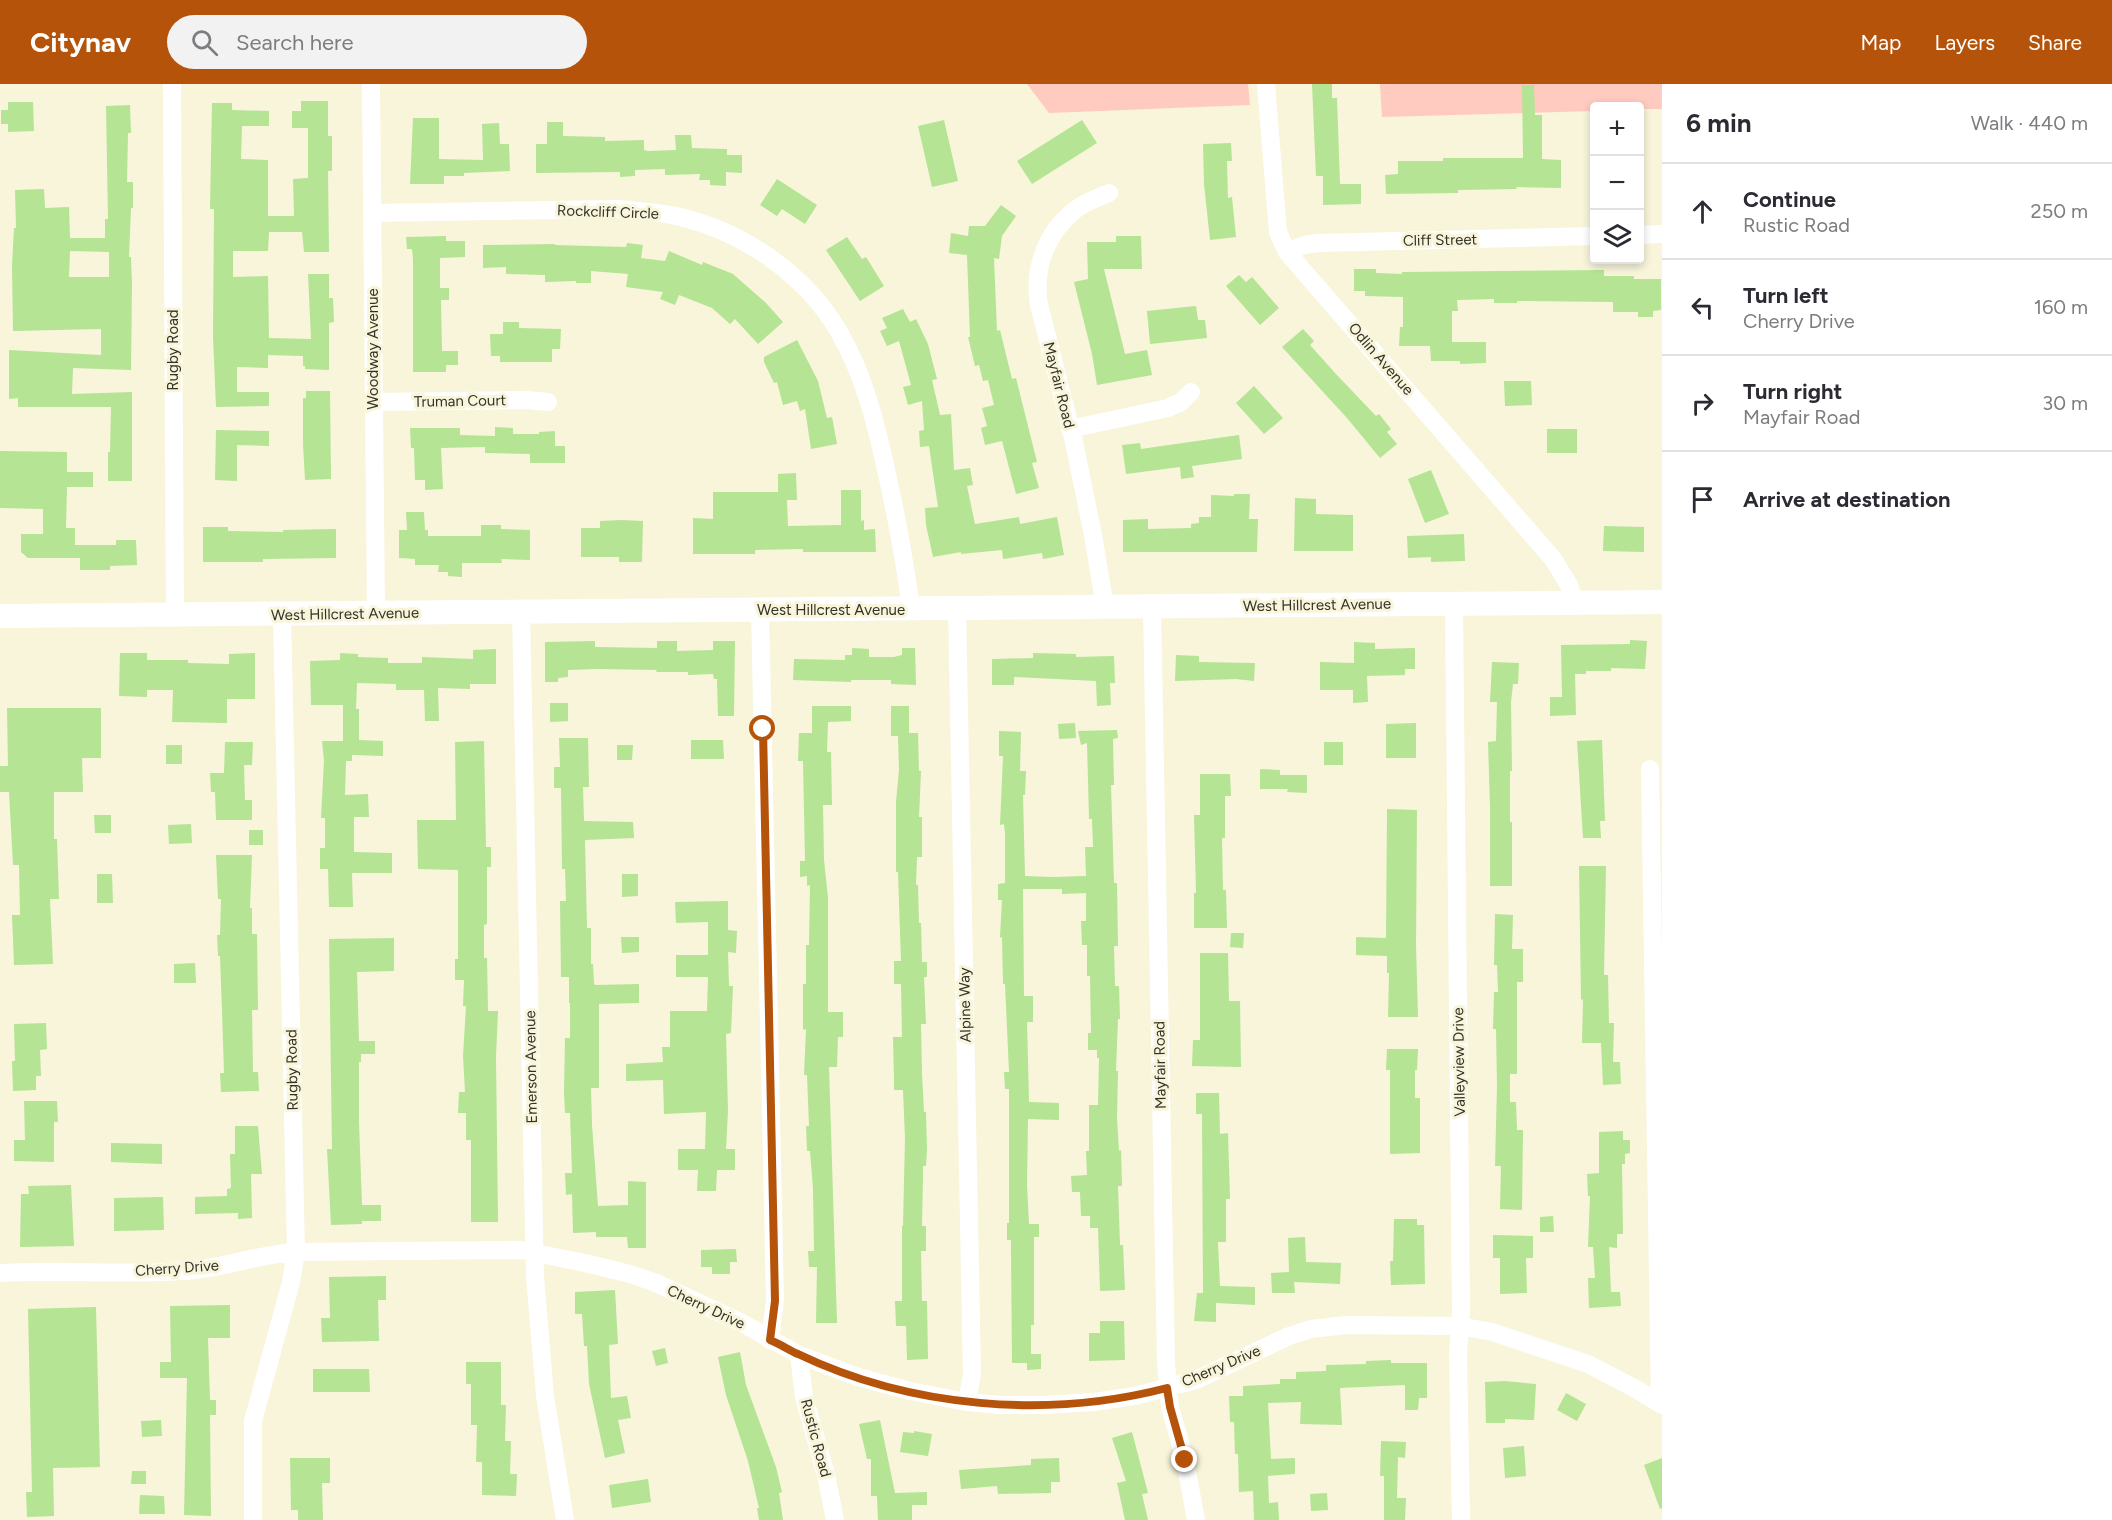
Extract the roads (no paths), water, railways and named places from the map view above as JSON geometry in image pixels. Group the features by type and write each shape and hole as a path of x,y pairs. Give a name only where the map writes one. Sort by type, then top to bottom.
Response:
{"street":[{"name":"Rugby Road","path":"172,84 175,615"},
{"name":"Woodway Avenue","path":"371,84 376,613"},
{"name":"Odlin Avenue","path":"1266,84 1278,232 1287,252 1553,559 1569,585 1574,603"},
{"name":"Mayfair Road","path":"1105,607 1093,535 1070,429 1039,305 1037,275 1057,228 1067,217 1088,202 1109,193"},
{"name":"Rockcliff Circle","path":"372,213 617,209 654,212 681,217 722,231 759,251 784,269 798,281 830,318 841,334 859,375 883,453 904,551 911,609"},
{"path":"1644,235 1662,234"},
{"name":"Cliff Street","path":"1287,252 1304,245 1318,243 1590,236"},
{"path":"1070,429 1168,408 1181,402 1191,392"},
{"name":"Truman Court","path":"373,402 526,400 548,402"},
{"name":"West Hillcrest Avenue","path":"0,616 1662,602"},
{"name":"Valleyview Drive","path":"1454,604 1461,1520"},
{"name":"Mayfair Road","path":"1152,607 1167,1388 1185,1460 1196,1520"},
{"name":"Alpine Way","path":"957,609 972,1374 967,1402"},
{"path":"760,610 774,1289 774,1319 770,1340"},
{"name":"Emerson Avenue","path":"521,612 535,1277 545,1396 565,1520"},
{"name":"Rugby Road","path":"253,1520 253,1421 291,1282 296,1252 282,614"},
{"path":"1650,769 1658,957 1661,1404"},
{"name":"Cherry Drive","path":"0,1273 183,1271 237,1263 274,1253 296,1252 520,1250 644,1278 699,1301 799,1355 858,1377 910,1391 967,1402 1043,1406 1135,1396 1196,1380 1289,1336 1311,1329 1346,1325 1459,1326 1503,1335 1588,1364 1661,1404"},
{"name":"Rustic Road","path":"799,1355 804,1397 826,1475 835,1520"}]}
